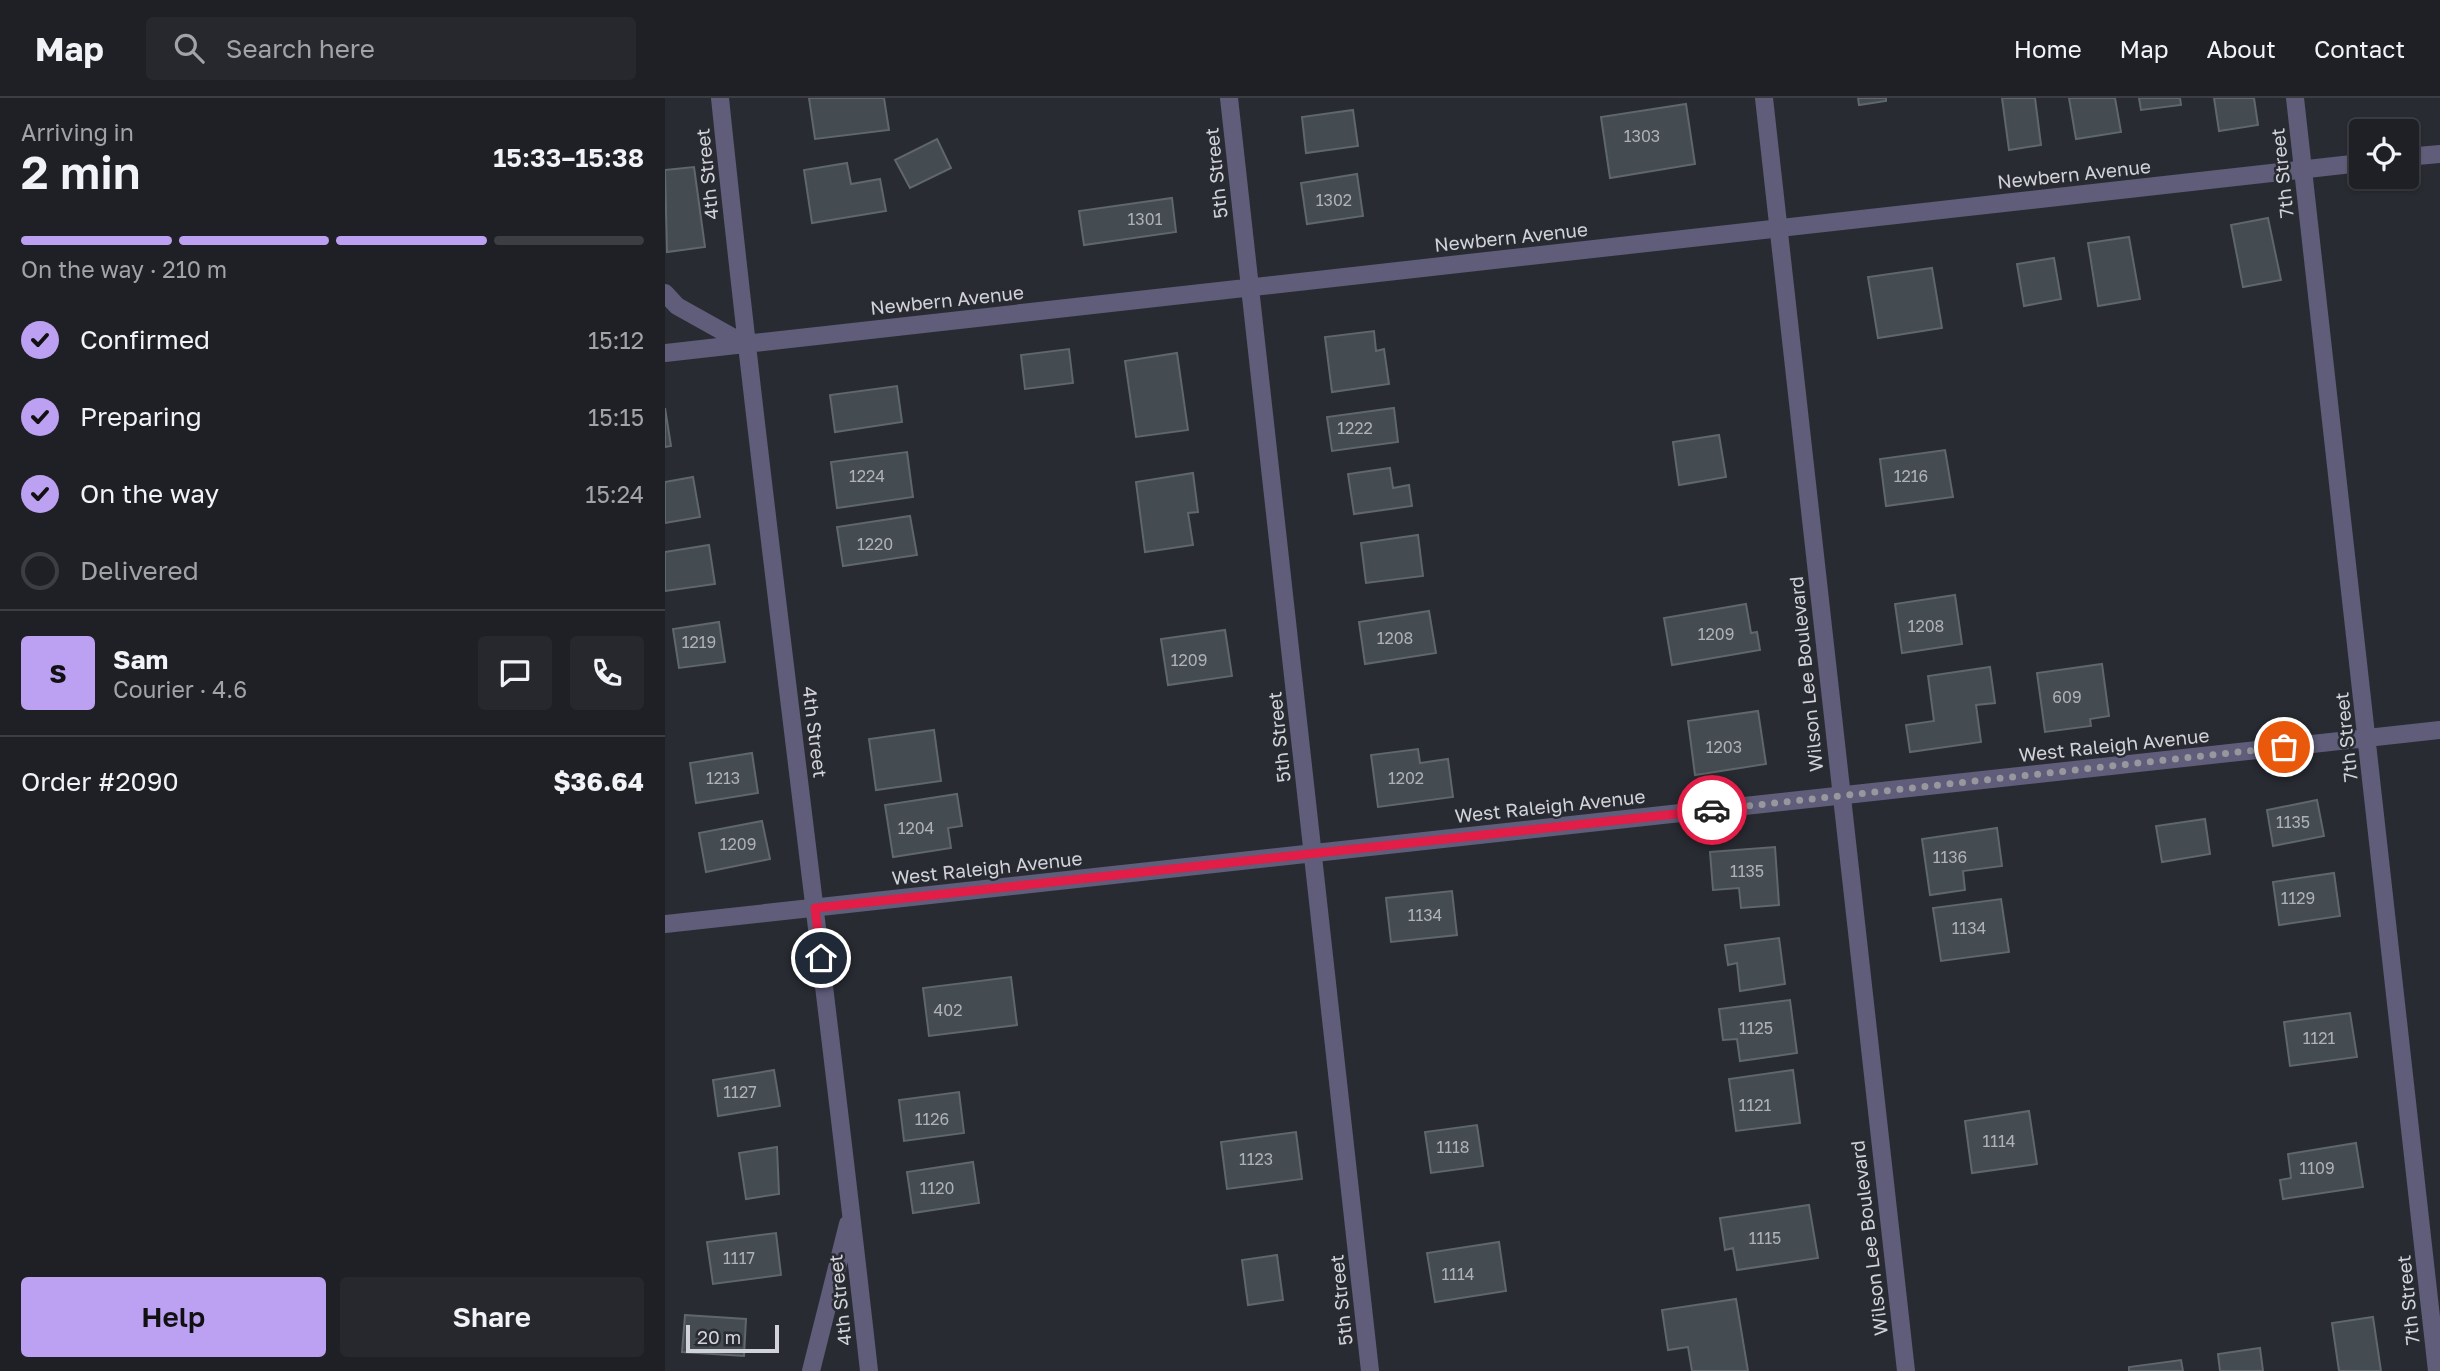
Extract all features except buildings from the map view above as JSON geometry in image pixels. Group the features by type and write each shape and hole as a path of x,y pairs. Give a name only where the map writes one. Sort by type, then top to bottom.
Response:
{"street":[{"name":"4th Street","path":"720,98 745,344 869,1371"},
{"name":"5th Street","path":"1229,98 1370,1371"},
{"name":"Wilson Lee Boulevard","path":"1764,98 1906,1371"},
{"name":"7th Street","path":"2295,98 2437,1371"},
{"path":"2419,156 2440,154"},
{"name":"Newbern Avenue","path":"665,353 2349,164"},
{"path":"665,293 677,306 745,344"},
{"name":"West Raleigh Avenue","path":"665,924 2440,730"},
{"path":"811,1371 851,1213"}],"way so far":[{"path":"1712,810 2284,747"}],"route":[{"path":"821,958 815,908 1712,810"}]}
